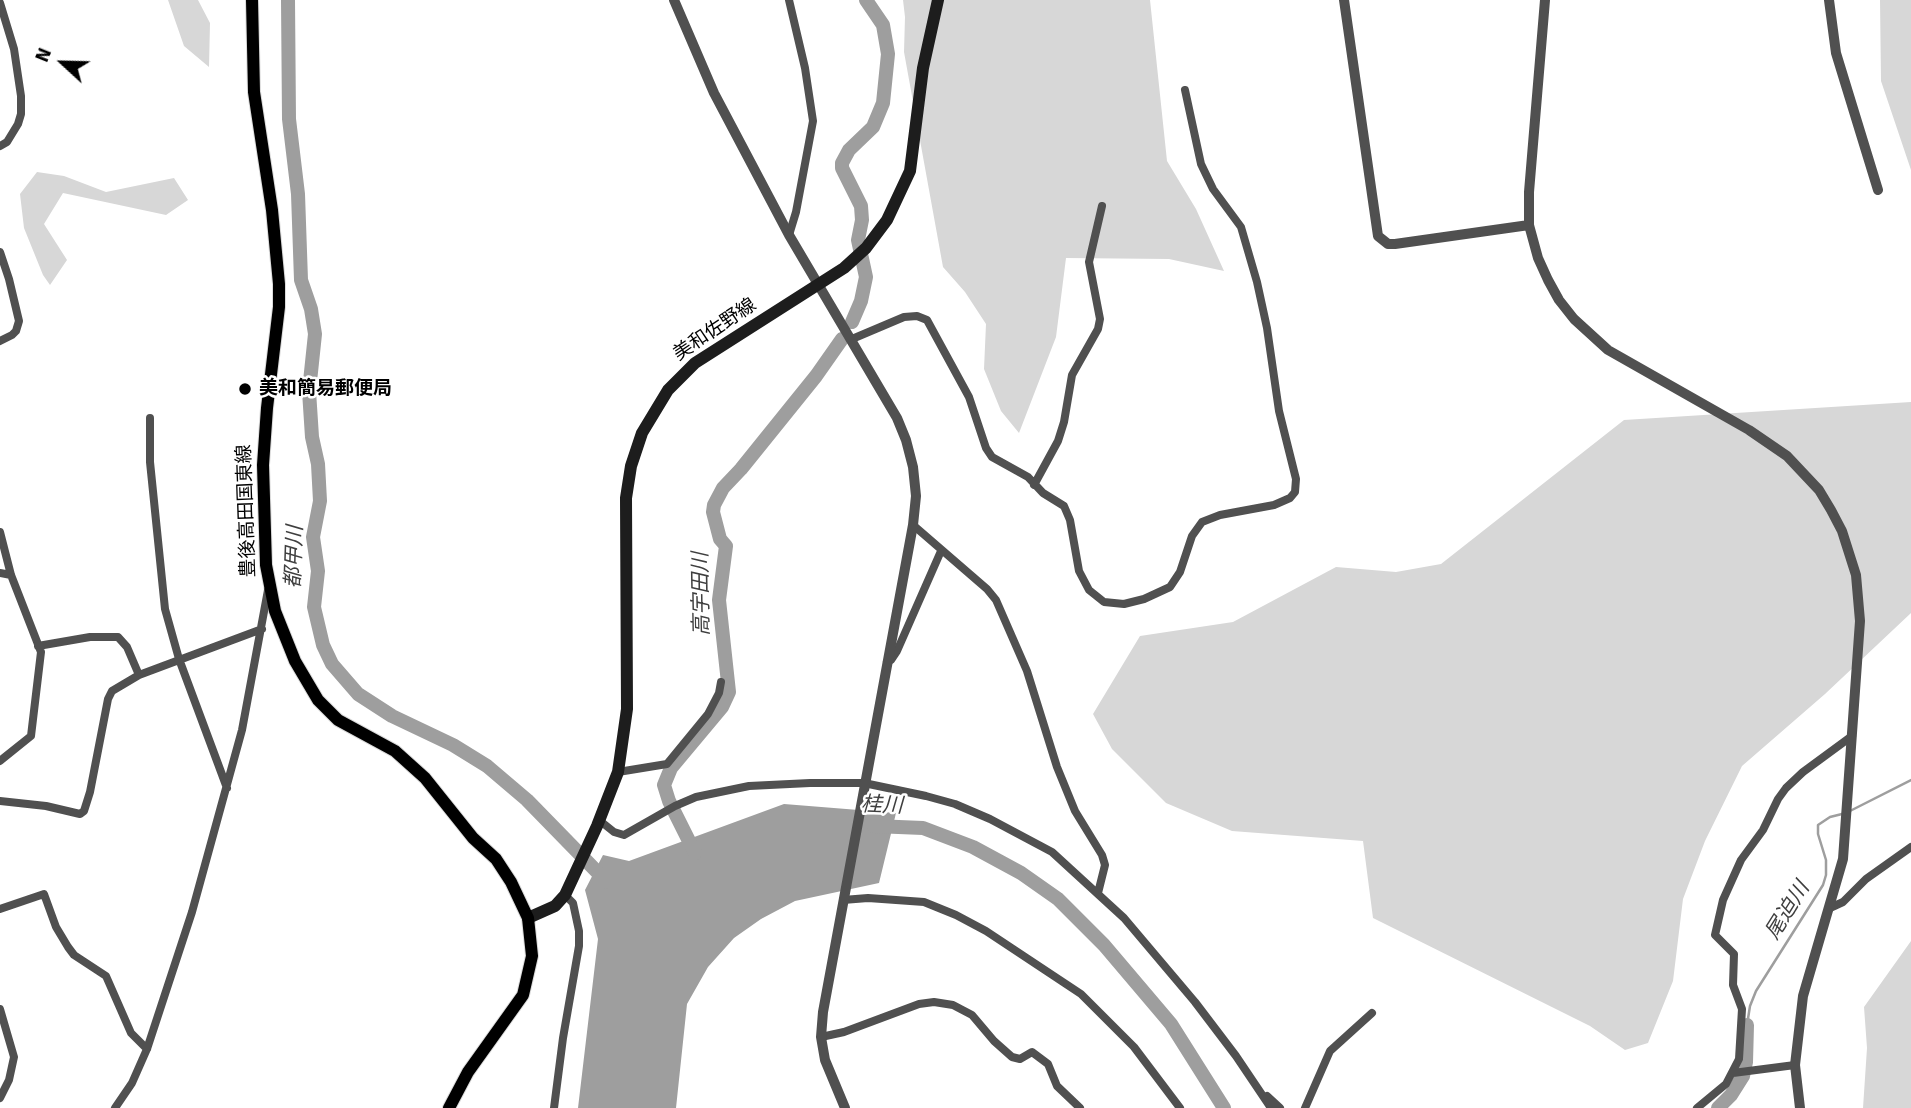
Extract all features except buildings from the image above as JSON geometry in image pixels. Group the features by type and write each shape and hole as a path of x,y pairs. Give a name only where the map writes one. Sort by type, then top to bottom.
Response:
{"main road":[{"name":"豊後高田国東線","path":"252,0 254,92 272,210 279,284 277,335 264,445 264,540 269,587 275,611 295,661 318,700 338,720 395,751 425,778 473,838 496,859 511,882 528,918 532,956 523,995 468,1072 449,1108"},
{"name":"美和佐野線","path":"568,890 618,772 627,709 626,498 631,466 642,433 668,390 695,363 820,285 856,258 887,220 910,171 923,68 937,0"},
{"path":"528,918 555,906 568,890"}],"street":[{"path":"674,0 713,93 789,234 889,402 906,440 915,482 913,525 823,1012 821,1037 828,1070 845,1108"},
{"path":"789,0 805,68 813,121 796,212 789,234"},
{"path":"1344,0 1378,236 1388,244 1395,244 1529,225"},
{"path":"1545,0 1528,192 1529,225 1538,258 1559,300 1590,335 1616,355 1769,442 1804,473 1831,510 1850,552 1859,597 1860,621 1843,859 1804,996 1795,1065 1800,1108"},
{"path":"1829,0 1836,53 1878,190"},
{"path":"0,3 14,49 21,114 13,134 0,146"},
{"path":"852,339 904,317 925,318 969,397 986,448 992,457 1028,477 1034,485 1063,506 1068,513 1075,558 1083,581 1096,597 1113,604 1144,599 1170,587 1180,572 1192,536 1202,522 1220,514 1274,505 1290,498 1295,492 1296,479 1279,411 1267,327 1254,271 1241,227 1213,189 1201,164 1185,90"},
{"path":"1034,485 1058,441 1072,375 1098,329 1100,319 1089,262 1102,206"},
{"path":"0,252 19,321 12,335 0,341"},
{"path":"150,418 150,462 162,588 168,620 179,659 227,788"},
{"path":"913,525 992,594 1027,671 1057,767 1075,811 1102,855 1105,865 1098,893"},
{"path":"0,532 11,575 41,652 31,736 0,761"},
{"path":"887,662 895,656 941,551"},
{"path":"0,573 11,575"},
{"path":"115,1108 132,1083 147,1049 192,912 242,730 269,587"},
{"path":"0,801 46,806 80,814 84,811 90,792 108,699 112,691 139,675 262,629"},
{"path":"38,646 90,637 118,638 127,647 139,675"},
{"path":"618,772 667,764 708,714 719,693 721,682"},
{"path":"1697,1108 1718,1093 1733,1073 1739,1059 1742,1009 1733,985 1734,954 1715,935 1723,900 1741,860 1763,830 1786,788 1852,736"},
{"path":"598,823 624,835 672,807 712,793 749,786 790,783 864,785 926,796 990,819 1052,852 1124,918 1195,1002 1271,1108"},
{"path":"1830,908 1843,902 1866,879 1911,847"},
{"path":"554,1108 579,946 577,917 568,890"},
{"path":"0,909 44,894 56,927 68,947 74,955 106,976 131,1033 147,1049"},
{"path":"843,898 924,902 986,931 1081,994 1134,1047 1180,1108"},
{"path":"821,1037 845,1032 919,1004 934,1002 953,1005 972,1015 1012,1057 1020,1059 1031,1052 1048,1064 1057,1086 1080,1108"},
{"path":"0,1009 3,1030 15,1057 9,1080 0,1098"},
{"path":"1305,1108 1329,1051 1372,1013"},
{"path":"1733,1073 1795,1065"},
{"path":"1256,1087 1280,1108"}],"shaded area":[{"path":"168,0 198,0 210,23 209,67 184,46"},
{"path":"903,0 1150,0 1167,161 1196,209 1224,271 1169,259 1066,258 1056,337 1019,433 1001,411 984,369 986,324 965,292 943,267 904,52"},
{"path":"1880,0 1911,0 1911,170 1881,81"},
{"path":"37,172 64,176 106,192 174,178 188,200 166,215 63,193 44,224 67,260 50,285 43,275 24,228 20,194"},
{"path":"1911,402 1911,613 1825,694 1742,766 1705,841 1683,899 1673,981 1648,1043 1625,1050 1590,1026 1373,918 1363,841 1232,831 1166,803 1112,749 1093,714 1140,636 1233,622 1336,567 1396,572 1441,564 1624,420"},
{"path":"784,804 896,813 879,883 795,901 761,919 734,938 708,967 687,1004 676,1108 578,1108 598,939 585,890 603,855 629,861"},
{"path":"1911,941 1911,1108 1863,1108 1867,1048 1864,1007"}],"waterway":[{"name":"都甲川","path":"288,0 289,119 298,194 301,280 311,309 315,334 309,391 320,501 313,537 318,571 314,607 323,645 332,664 358,694 392,716 453,745 487,766 527,800 607,882"},
{"name":"高宇田川","path":"852,322 861,301 866,277 858,240 862,220 861,206 842,163 849,150 873,127 883,103 888,54 883,25 866,0"},
{"name":"高宇田川","path":"695,853 664,785 671,768 722,707 729,692 719,600 726,546 720,539 713,512 714,505 723,488 816,376 842,339"},
{"name":"尾迫川","path":"1848,812 1911,780"},
{"name":"尾迫川","path":"1747,1025 1756,991 1823,885 1826,860 1818,825 1830,817 1842,814"},
{"name":"桂川","path":"874,826 923,828 973,847 1021,873 1058,899 1104,945 1171,1024 1224,1108"},
{"path":"1718,1108 1731,1095 1743,1076 1747,1025"}],"place":[{"name":"美和簡易郵便局","path":"245,389"}]}
